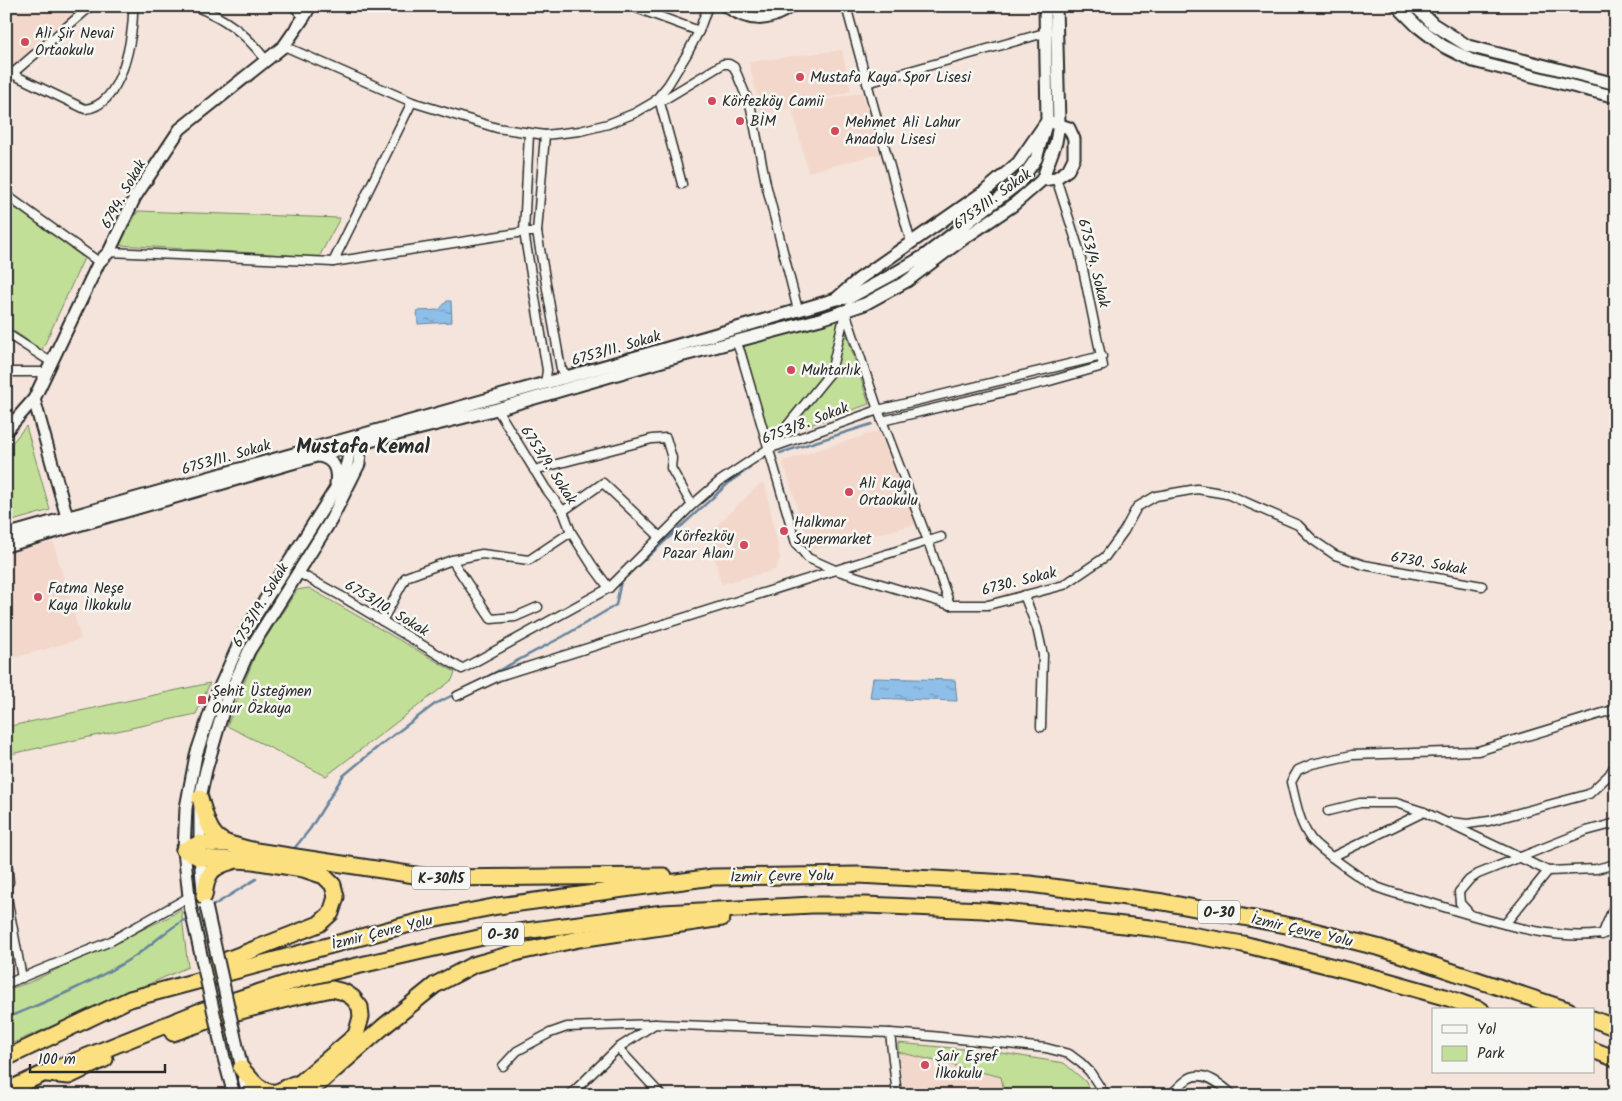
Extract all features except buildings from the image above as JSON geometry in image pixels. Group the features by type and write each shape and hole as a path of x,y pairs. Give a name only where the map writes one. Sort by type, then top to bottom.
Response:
{"highway":[{"name":"K-30/15","path":"200,798 208,826 214,836 228,844 265,852 435,878 713,877"},
{"path":"200,851 228,844"},
{"path":"130,999 319,924 331,913 336,897 332,885 324,876 303,869 237,860 200,851 184,850"},
{"path":"205,901 208,875 215,867 237,860"},
{"name":"İzmir Çevre Yolu","path":"6,1058 130,999 421,921 498,906 713,877 858,875 1030,884 1163,902 1302,928 1381,948 1562,1008"},
{"path":"286,1095 304,1088 436,985 473,965 579,939 812,905"},
{"name":"İzmir Çevre Yolu","path":"6,1091 43,1074 198,1012 300,979 487,936 664,913 812,905 865,905 983,910 1150,928 1243,944 1314,961 1448,998 1476,1008"},
{"path":"43,1074 69,1076 112,1056 222,1016 290,998 332,989 344,992 360,1006 361,1018 356,1035 304,1088 276,1092 266,1091 256,1085 241,1068"},
{"path":"1594,1019 1616,1028"},
{"path":"1594,1050 1616,1058"}],"street":[{"path":"90,6 9,77 85,109 95,108 106,100 113,90 129,52 132,38 133,6"},
{"path":"194,6 231,24 252,42 266,60"},
{"path":"293,6 304,17"},
{"name":"6794. Sokak","path":"6,431 34,399 99,262 109,252 135,197 180,129 284,46 310,6"},
{"path":"631,6 699,31"},
{"path":"682,184 659,99 699,31 708,6"},
{"path":"726,6 734,12 750,18 764,20 782,13 791,6"},
{"path":"846,6 911,243"},
{"path":"1045,6 1051,32"},
{"path":"1051,32 1056,6"},
{"path":"1397,6 1417,26 1443,46 1473,61 1616,97"},
{"path":"1415,6 1433,24 1468,46 1616,84"},
{"path":"867,83 1051,32 1058,35 1059,124 1056,142 1042,180"},
{"name":"6753/11. Sokak","path":"6,535 351,442 836,299 849,298 924,256 1019,183 1036,159 1046,122 1051,32"},
{"path":"284,46 412,102 496,128 545,136 580,131 608,124 634,113 723,64 734,66 751,108 766,184 798,310"},
{"path":"332,262 412,102"},
{"path":"836,299 858,278 985,191 1018,163 1046,122 1059,124"},
{"name":"6753/11. Sokak","path":"6,546 319,456 351,442 377,440 497,409 865,304 907,282 963,239 1012,206 1042,180 1056,178 1068,170 1074,158 1074,139 1069,128 1059,124"},
{"path":"529,134 524,232 547,370 545,384"},
{"path":"545,136 537,232 561,369 569,377"},
{"name":"6753/4. Sokak","path":"1056,178 1079,250 1102,356"},
{"path":"6,195 99,262"},
{"path":"109,252 332,262 524,232 537,232"},
{"path":"845,311 878,410 928,541 950,606"},
{"path":"768,450 831,372 845,311"},
{"path":"6,333 49,367"},
{"name":"6730. Sokak","path":"736,341 796,543 808,558 836,570 950,606 988,605 1064,585 1105,557 1124,531 1137,507 1156,496 1197,489 1226,494 1298,525 1313,540 1335,555 1364,566 1482,586"},
{"path":"882,421 1046,382 1104,366 1102,356"},
{"name":"6753/8. Sokak","path":"462,669 609,588 692,505 720,481 768,450 878,410 1102,356"},
{"path":"6,372 49,367"},
{"path":"34,399 66,518"},
{"name":"6753/9. Sokak","path":"497,409 534,470 563,511 571,532 609,588"},
{"path":"534,470 652,439 666,438 672,458 671,468 692,505"},
{"path":"359,464 365,452 377,440"},
{"path":"234,1095 189,901 184,850 186,808 196,755 214,698 243,635 341,480 348,462 351,442"},
{"name":"6753/19. Sokak","path":"248,1095 205,901 200,851 200,798 225,704 249,652 331,520 359,464 360,452 351,442"},
{"path":"319,456 333,463 337,476 335,488"},
{"path":"563,511 603,483 660,536"},
{"path":"382,621 406,577 452,560 482,554 530,560 571,532"},
{"path":"457,696 499,676 941,537"},
{"path":"452,560 491,619 515,617 538,607"},
{"name":"6753/10. Sokak","path":"297,572 462,669"},
{"path":"1024,595 1037,628 1042,655 1041,727"},
{"path":"1616,709 1478,751 1352,755 1312,764 1298,770 1291,782 1301,822 1312,840 1332,857 1378,888 1505,924 1562,935 1602,935 1616,931"},
{"path":"1444,822 1468,824 1489,821 1589,794 1609,776 1616,764"},
{"path":"1328,810 1360,803 1396,803 1424,812 1548,871 1596,868 1616,864"},
{"path":"1332,857 1424,812"},
{"path":"1470,914 1460,902 1459,892 1463,886 1478,874 1586,831 1616,823"},
{"path":"6,852 9,882 6,882"},
{"path":"1505,924 1548,871"},
{"path":"6,892 22,978"},
{"path":"6,984 110,941 189,901"},
{"path":"1602,935 1616,902"},
{"path":"570,1095 618,1048 655,1024"},
{"path":"503,1066 516,1051 550,1033 567,1027 655,1024 890,1033 1046,1048 1069,1054 1090,1072 1105,1095"},
{"path":"890,1033 898,1095"},
{"path":"618,1048 662,1095"},
{"path":"1170,1095 1190,1078 1198,1076 1219,1082 1233,1095"}],"shaded area":[{"name":"Ali Şir Nevai Ortaokulu","path":"10,6 84,6 6,75 6,9"},
{"path":"842,50 851,91 804,105 862,92 879,154 808,172 792,108 761,114 749,62"},
{"name":"Ali Kaya Ortaokulu","path":"879,431 917,524 811,550 783,461"},
{"name":"Körfezköy Pazar Alanı","path":"760,484 765,484 780,558 775,570 721,584 709,533"},
{"name":"Fatma Neşe Kaya İlkokulu","path":"53,542 81,639 6,660 6,554"},
{"name":"Şair Eşref İlkokulu","path":"898,1052 1001,1077 1005,1095 904,1095"}],"green space":[{"path":"6,201 84,258 42,350 6,326"},
{"path":"138,211 340,218 319,257 119,245"},
{"path":"841,317 869,404 793,431 766,430 744,346"},
{"path":"26,426 50,510 6,523 6,450"},
{"path":"309,588 455,672 452,680 326,776 227,726 256,653 297,590"},
{"path":"210,683 196,714 6,755 6,727"},
{"path":"181,909 188,967 6,1046 6,990 28,983 169,917"},
{"path":"898,1043 996,1052 1064,1063 1085,1081 1093,1095 1005,1095 1001,1077 898,1052"}],"water":[{"path":"447,301 451,301 452,322 418,324 417,311 439,310"},
{"path":"873,678 955,680 957,701 870,698"}],"waterway":[{"path":"780,453 872,424"},
{"path":"477,682 564,636 616,605 621,581 731,481 750,468"},
{"path":"293,850 310,829 343,776 435,704 457,693"},
{"path":"211,907 256,879"},
{"path":"6,1018 104,974 135,956 174,926 188,918"}],"place":[{"name":"Ali Şir Nevai Ortaokulu","path":"25,42"},
{"name":"Mustafa Kaya Spor Lisesi","path":"800,77"},
{"name":"Körfezköy Camii","path":"712,101"},
{"name":"BİM","path":"740,121"},
{"name":"Mehmet Ali Lahur Anadolu Lisesi","path":"835,131"},
{"name":"Muhtarlık","path":"791,370"},
{"name":"Ali Kaya Ortaokulu","path":"849,492"},
{"name":"Halkmar Supermarket","path":"784,531"},
{"name":"Körfezköy Pazar Alanı","path":"744,545"},
{"name":"Fatma Neşe Kaya İlkokulu","path":"38,597"},
{"name":"Şehit Üsteğmen Onur Özkaya","path":"202,700"},
{"name":"Şair Eşref İlkokulu","path":"925,1065"}],"district":[{"name":"Mustafa Kemal","path":"363,446"}]}
